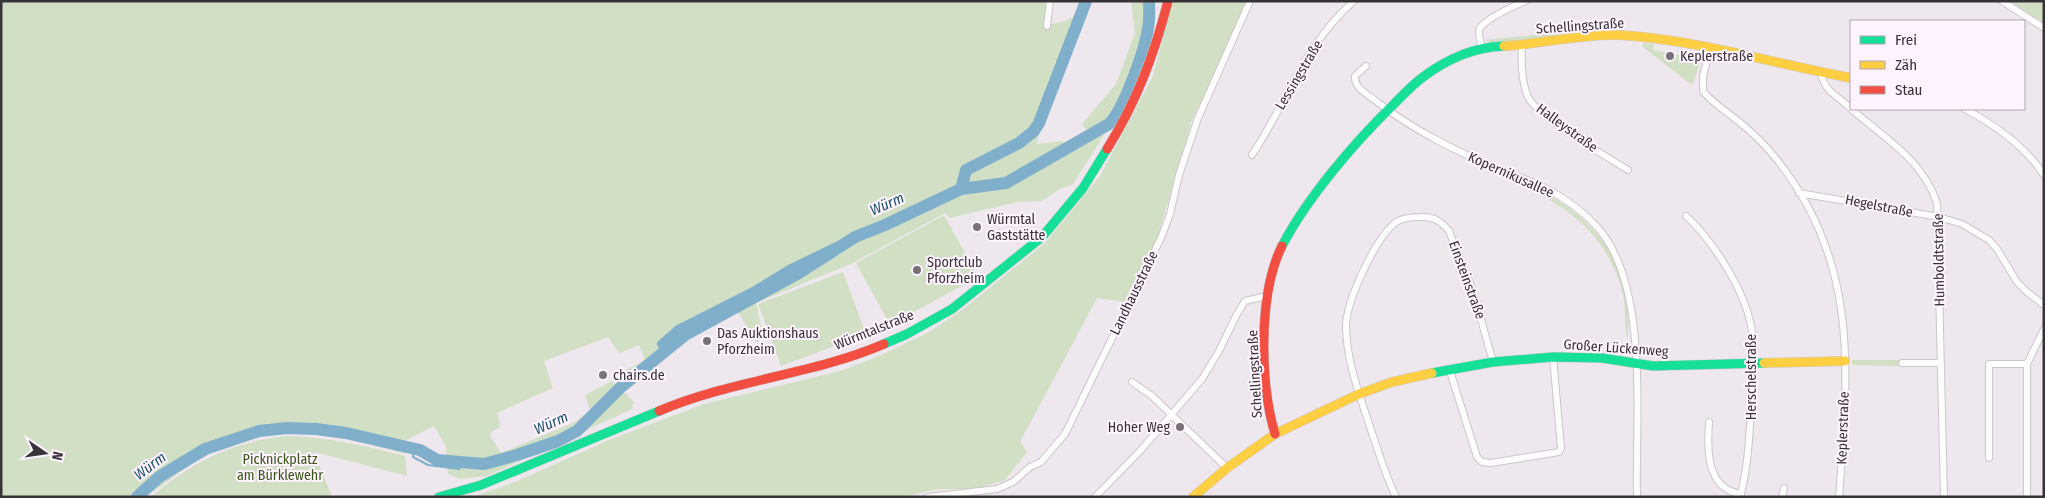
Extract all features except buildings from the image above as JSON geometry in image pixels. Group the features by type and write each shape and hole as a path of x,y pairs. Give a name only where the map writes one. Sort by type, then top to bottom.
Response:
{"street":[{"path":"1047,26 1050,1"},
{"name":"Würmtalstraße","path":"440,497 481,485 663,409 742,384 858,355 907,334 952,309 1042,237 1083,188 1125,121 1155,50 1168,1"},
{"name":"Landhausstraße","path":"928,497 998,489 1013,482 1030,467 1041,462 1064,434 1161,238 1170,214 1179,175 1198,118 1250,1"},
{"name":"Lessingstraße","path":"1252,155 1266,134 1304,63 1332,23 1354,1"},
{"path":"1482,48 1480,28 1494,18 1526,1"},
{"path":"2002,1 2044,28"},
{"name":"Schellingstraße","path":"1275,434 1272,427 1266,388 1264,353 1268,296 1279,252 1300,216 1340,162 1388,110 1427,74 1455,58 1482,48 1578,38 1626,36 1710,49 1850,78"},
{"name":"Halleystraße","path":"1522,44 1521,65 1528,99 1536,108 1577,138 1628,170"},
{"name":"Keplerstraße","path":"1710,49 1703,76 1703,91 1765,147 1782,166 1820,230 1834,272 1842,313 1845,360 1839,497"},
{"path":"1366,66 1355,76 1358,87 1388,110"},
{"name":"Humboldtstraße","path":"1820,72 1826,89 1850,108"},
{"name":"Kopernikusallee","path":"1388,110 1421,133 1496,168 1545,188 1565,199 1588,218 1610,243 1623,273 1631,310 1636,364 1637,497"},
{"name":"Humboldtstraße","path":"1852,110 1909,156 1926,178 1937,204 1939,217 1944,497"},
{"path":"1967,110 2005,134 2028,155 2044,176"},
{"name":"Hegelstraße","path":"1799,192 1939,217 1962,224 1989,240 1997,249 2017,282 2044,305"},
{"name":"Herschelstraße","path":"1686,216 1708,239 1734,282 1751,326 1753,364 1749,456 1740,495"},
{"name":"Einsteinstraße","path":"1359,394 1347,341 1347,313 1362,276 1386,231 1396,222 1407,218 1428,217 1436,219 1449,231 1473,291 1493,362"},
{"path":"1095,497 1140,451 1202,379 1220,351 1237,314 1246,301 1268,296"},
{"path":"2028,497 2027,364 2044,329"},
{"path":"1450,371 1477,456 1482,462 1491,463 1559,452 1561,448 1553,357"},
{"name":"Großer Lückenweg","path":"1193,497 1226,468 1275,434 1359,394 1392,382 1493,362 1553,357 1602,358 1653,366 1845,360"},
{"path":"1902,363 1941,363"},
{"path":"1989,458 1989,364 2027,364"},
{"path":"1132,382 1152,396 1226,468"},
{"path":"1359,394 1396,497"},
{"path":"1709,422 1709,461 1712,472 1726,490 1740,495"},
{"path":"1782,497 1784,488"}],"green space":[{"path":"1,1 1048,1 1046,24 1068,20 1076,13 1080,1 1090,1 1039,128 1037,144 1062,141 1070,150 1100,134 1104,135 1073,184 1058,190 1042,201 1017,202 950,218 945,213 853,263 756,303 761,326 758,345 736,309 695,332 625,385 622,376 624,371 643,361 644,358 639,345 619,353 608,337 544,361 553,388 497,413 500,423 499,428 492,431 490,436 501,453 575,422 590,410 585,395 612,381 634,402 632,409 487,476 460,479 448,474 446,447 434,426 403,442 406,454 331,436 282,434 258,437 233,444 208,455 143,496 1,497"},
{"path":"1131,1 1143,1 1146,29 1118,106 1108,119 1089,134 1082,124 1116,84 1135,33"},
{"path":"1172,1 1248,1 1223,59 1192,120 1157,239 1124,302 1097,298 1020,442 1027,452 1005,480 974,489 938,489 904,497 473,497 515,482 609,440 704,404 840,371 881,355 929,332 962,310 1045,243 1100,176 1153,76"},
{"path":"2010,1 2044,1 2044,23"},
{"path":"1583,30 1632,31 1584,33 1493,44 1485,40"},
{"path":"1643,43 1654,44 1653,50 1685,56 1687,50 1696,54 1700,62 1693,84 1689,83 1642,46"},
{"path":"1525,183 1579,216 1594,230 1606,246 1624,284 1628,306 1628,340 1623,295 1609,257 1599,242 1574,216 1524,186"},
{"name":"Sportclub Pforzheim","path":"944,215 978,277 890,325 856,263"},
{"path":"843,272 866,334 781,366 758,304"},
{"path":"1852,360 1901,360 1901,366 1852,365"},
{"name":"Picknickplatz am Bürklewehr","path":"287,436 332,440 405,456 407,476 314,452 332,497 151,497 182,473 214,455 248,443"}],"waterway":[{"name":"Würm","path":"961,189 966,170 1019,143 1034,131 1039,123 1086,1"},
{"name":"Würm","path":"137,497 159,477 205,449 259,431 287,428 346,433 420,450 437,460 484,464 558,441 577,431 621,387 685,335 799,273 855,237 961,189 1006,183 1109,124 1121,106 1138,64 1149,25 1149,1"},
{"path":"661,344 678,329 755,290 791,268 855,237"},
{"path":"414,448 413,457 428,465 459,469 467,462"}],"traffic: fast":[{"path":"1282,246 1304,209 1332,172 1363,136 1415,83 1461,55 1482,49 1504,46"},
{"path":"884,344 907,334 952,309 1042,237 1083,188 1107,149"},
{"path":"1432,373 1493,362 1553,357 1602,358 1653,366 1764,363"},
{"path":"439,497 481,485 659,411"}],"traffic: slow":[{"path":"1504,46 1603,35 1647,37 1706,47 1850,78"},
{"path":"1764,363 1845,361"},
{"path":"1193,497 1227,468 1275,434 1359,394 1392,382 1432,373"}],"traffic: jam":[{"path":"1107,149 1118,131 1144,77 1168,1"},
{"path":"1275,434 1266,390 1264,339 1265,313 1269,288 1274,266 1282,246"},
{"path":"659,411 686,400 829,363 857,355 884,344"}],"place":[{"name":"Keplerstraße","path":"1670,56"},
{"name":"Würmtal Gaststätte","path":"977,227"},
{"name":"Sportclub Pforzheim","path":"917,270"},
{"name":"Das Auktionshaus Pforzheim","path":"707,341"},
{"name":"chairs.de","path":"603,375"},
{"name":"Hoher Weg","path":"1180,427"}]}
